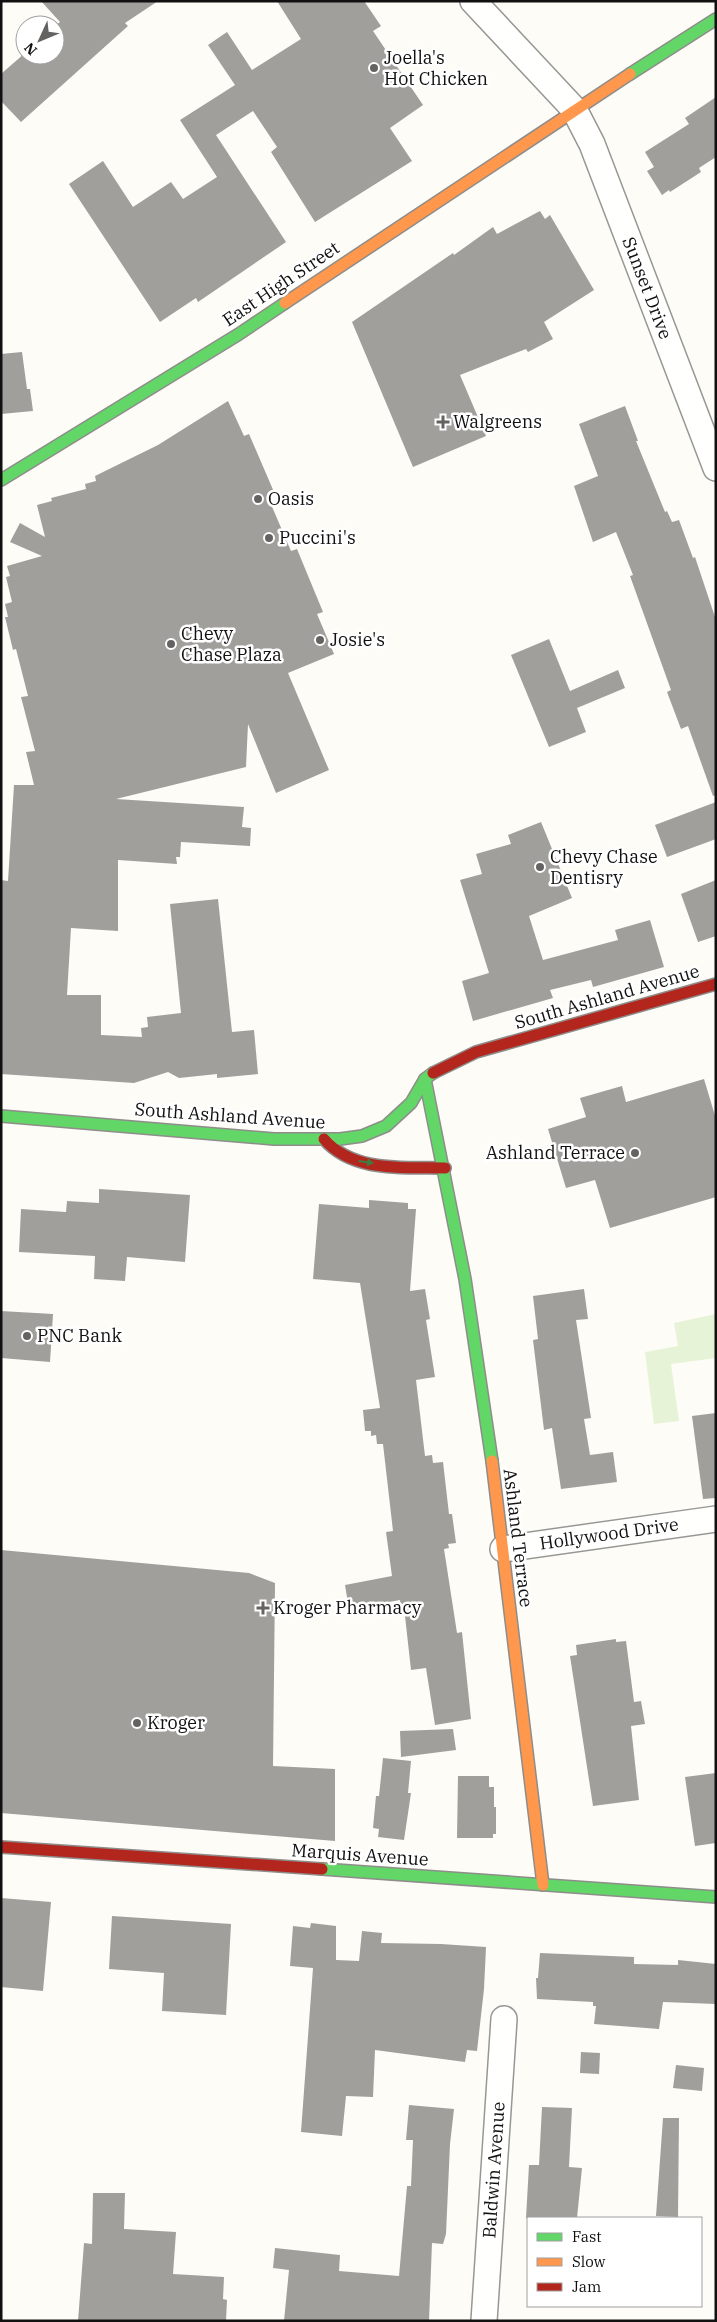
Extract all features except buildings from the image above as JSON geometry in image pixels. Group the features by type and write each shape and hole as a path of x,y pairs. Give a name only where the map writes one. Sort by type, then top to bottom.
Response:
{"street":[{"name":"Sunset Drive","path":"473,1 574,109 592,144 716,468"},
{"name":"East High Street","path":"1,480 239,334 574,109 716,19"},
{"name":"South Ashland Avenue","path":"1,1116 244,1136 324,1140 362,1136 386,1126 411,1103 426,1079 447,1063 476,1052 716,984"},
{"name":"Ashland Terrace","path":"426,1079 445,1168 472,1320 503,1549 543,1885"},
{"path":"324,1140 339,1154 353,1160 445,1168"},
{"name":"Hollywood Drive","path":"503,1549 716,1519"},
{"name":"Marquis Avenue","path":"1,1847 716,1897"},
{"name":"Baldwin Avenue","path":"484,2321 504,2019"}],"green space":[{"path":"716,1314 716,1358 671,1364 679,1421 654,1424 645,1352 678,1346 674,1323"}],"traffic: fast":[{"path":"630,74 716,19"},
{"path":"1,480 239,334 285,303"},
{"path":"1,1116 274,1139 340,1139 362,1136 386,1126 411,1103 425,1079 433,1073"},
{"path":"425,1079 465,1279 492,1461"},
{"path":"322,1869 716,1897"}],"traffic: slow":[{"path":"285,303 630,74"},
{"path":"492,1461 543,1885"}],"traffic: jam":[{"path":"433,1073 476,1052 716,984"},
{"path":"324,1139 336,1150 364,1163 380,1166 445,1168"},
{"path":"1,1847 322,1869"}],"place":[{"name":"Joella's Hot Chicken","path":"374,68"},
{"name":"Walgreens","path":"443,422"},
{"name":"Oasis","path":"258,499"},
{"name":"Puccini's","path":"269,538"},
{"name":"Josie's","path":"320,640"},
{"name":"Chevy Chase Plaza","path":"171,644"},
{"name":"Chevy Chase Dentisry","path":"540,867"},
{"name":"Ashland Terrace","path":"635,1153"},
{"name":"PNC Bank","path":"27,1336"},
{"name":"Kroger Pharmacy","path":"263,1608"},
{"name":"Kroger","path":"137,1723"}]}
